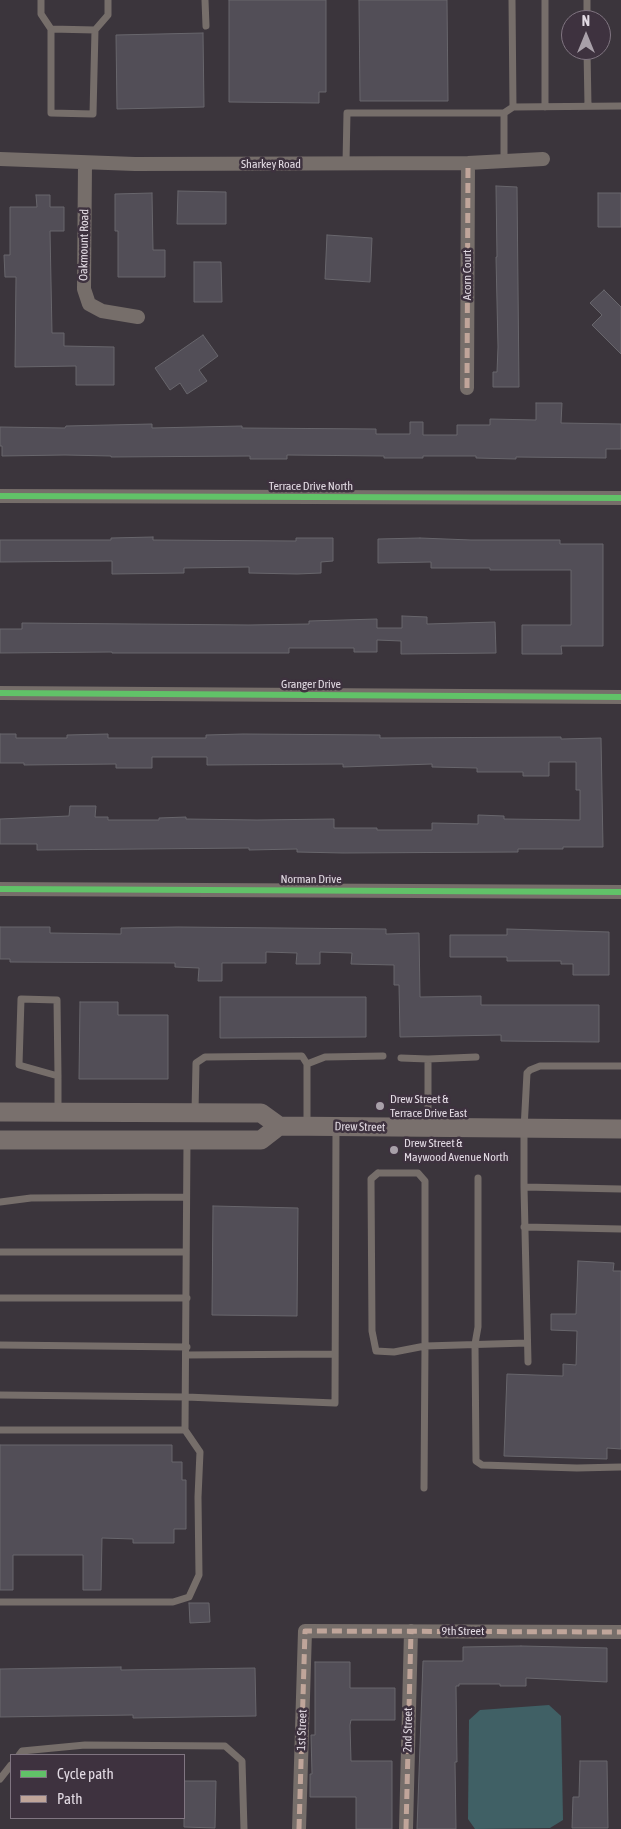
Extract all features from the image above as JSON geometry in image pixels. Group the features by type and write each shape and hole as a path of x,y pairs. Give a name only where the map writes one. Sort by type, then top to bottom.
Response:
{"main road":[{"path":"0,1112 261,1113 279,1126 261,1140 0,1140"},
{"name":"Drew Street","path":"279,1126 428,1129 621,1129"}],"street":[{"name":"Sharkey Road","path":"0,159 135,164 468,163 543,159"},
{"name":"Oakmount Road","path":"85,163 84,289 89,304 102,311 138,317"},
{"name":"Acorn Court","path":"467,388 468,163"},
{"name":"Terrace Drive North","path":"0,496 621,498"},
{"name":"Granger Drive","path":"0,693 621,697"},
{"name":"Norman Drive","path":"0,889 621,892"},
{"name":"9th Street","path":"306,1631 621,1632"},
{"name":"1st Street","path":"299,1829 306,1631"},
{"name":"2nd Street","path":"406,1829 410,1631"}],"lane":[{"path":"41,0 41,14 51,29 51,113 93,114 95,30 108,15 108,0"},
{"path":"205,0 206,26"},
{"path":"512,0 513,107"},
{"path":"545,0 545,107"},
{"path":"51,29 95,30"},
{"path":"587,60 588,106"},
{"path":"346,163 347,112 504,113 513,107 621,106"},
{"path":"504,113 504,162"},
{"path":"58,1076 19,1065 20,999 58,1000 58,1076 58,1112"},
{"path":"195,1112 196,1063 205,1057 302,1056 307,1064 307,1127"},
{"path":"307,1064 325,1058 383,1056"},
{"path":"401,1058 476,1057"},
{"path":"428,1059 428,1129"},
{"path":"528,1362 524,1227 526,1078 530,1070 540,1066 621,1066"},
{"path":"0,1396 186,1396 335,1403 336,1127"},
{"path":"0,1602 173,1602 189,1597 199,1575 198,1497 200,1452 185,1430 187,1141"},
{"path":"424,1488 426,1346 425,1181 418,1173 378,1173 371,1179 372,1331 376,1352 394,1352 426,1346 528,1343"},
{"path":"478,1178 478,1328 475,1344 476,1461 482,1465 577,1468 621,1467"},
{"path":"524,1187 621,1188"},
{"path":"0,1202 31,1198 186,1197"},
{"path":"524,1227 621,1229"},
{"path":"0,1252 186,1252"},
{"path":"0,1298 187,1298"},
{"path":"0,1345 187,1347"},
{"path":"186,1355 335,1354"},
{"path":"0,1430 185,1430"},
{"path":"20,1754 22,1751 85,1745 225,1746 242,1761 244,1829"},
{"path":"0,1779 10,1766"}],"water":[{"path":"549,1705 561,1716 563,1820 550,1828 475,1829 468,1819 469,1720 480,1710"}],"building":[{"path":"229,0 326,0 326,92 319,92 319,103 229,102"},
{"path":"359,0 447,0 448,101 360,101"},
{"path":"203,33 204,107 117,109 116,35"},
{"path":"496,186 517,187 519,387 493,387 493,372 497,372 498,347"},
{"path":"178,191 226,192 226,224 177,224"},
{"path":"152,193 153,250 165,250 165,277 118,277 118,231 115,231 115,194"},
{"path":"598,193 621,193 621,227 598,227"},
{"path":"36,195 50,195 50,207 64,207 64,231 50,231 52,333 64,333 64,346 114,347 114,385 76,385 76,366 15,367 16,277 5,277 4,255 10,255 10,207 37,207"},
{"path":"327,235 372,238 370,282 325,279"},
{"path":"194,262 221,262 222,302 194,302"},
{"path":"604,290 621,307 621,354 592,325 602,315 590,303"},
{"path":"203,335 218,356 199,370 207,381 187,394 180,383 170,390 155,368"},
{"path":"536,403 562,403 561,423 621,424 621,449 606,449 606,458 516,457 516,459 476,458 476,456 423,456 423,458 384,458 384,456 287,455 287,459 250,459 250,456 2,456 2,446 0,446 0,427 65,428 66,426 152,424 152,428 242,426 242,428 376,429 376,434 410,434 410,422 423,422 423,435 457,435 457,425 490,425 490,419 536,420"},
{"path":"153,537 153,540 296,541 296,538 333,538 333,561 321,562 321,573 297,574 249,573 249,567 184,568 184,573 112,574 112,561 0,562 0,540 111,540 111,538"},
{"path":"378,539 560,540 560,544 603,544 603,646 561,646 562,654 522,654 522,625 571,625 571,570 431,568 431,562 378,563"},
{"path":"402,616 427,617 427,624 495,622 496,653 401,654 401,641 377,640 377,652 354,652 354,648 289,648 289,653 0,653 0,629 22,629 22,623 249,625 309,624 309,621 377,619 377,628 402,628"},
{"path":"0,734 16,734 16,738 67,738 67,735 108,734 108,738 206,738 206,735 243,734 380,735 380,738 601,738 603,847 518,849 518,852 343,853 297,852 297,849 249,850 249,848 37,850 37,844 0,844 0,819 69,816 70,806 96,806 95,817 108,817 108,820 159,820 159,818 186,817 186,819 257,820 334,819 334,828 432,830 432,823 478,824 478,815 504,816 504,819 580,820 580,790 576,790 576,762 549,762 549,776 523,776 523,772 477,772 477,768 432,767 432,764 343,767 343,764 207,765 207,757 152,757 152,768 116,768 116,764 24,765 24,763 0,763"},
{"path":"0,927 50,927 50,933 121,934 121,928 178,927 386,929 386,934 419,933 420,997 481,996 481,1005 599,1005 599,1042 501,1041 501,1035 400,1037 399,985 394,985 394,965 351,964 352,953 320,952 320,964 296,964 297,953 266,952 266,963 222,963 222,981 198,981 199,968 175,967 175,963 10,962 10,959 0,959"},
{"path":"507,929 609,932 609,975 573,975 573,964 561,964 561,961 507,961 507,957 450,957 450,935 507,935"},
{"path":"220,997 366,997 366,1037 220,1038"},
{"path":"80,1002 118,1002 118,1015 168,1015 168,1079 79,1079"},
{"path":"213,1206 298,1208 297,1316 212,1315"},
{"path":"578,1261 614,1263 613,1271 621,1271 621,1449 607,1448 607,1459 504,1456 507,1374 563,1376 563,1364 576,1365 577,1331 551,1330 551,1314 576,1314"},
{"path":"0,1445 172,1445 172,1462 182,1462 182,1480 186,1480 186,1529 174,1529 174,1543 133,1543 133,1539 102,1538 101,1590 83,1590 83,1555 13,1555 13,1590 0,1590"},
{"path":"189,1603 209,1603 210,1622 190,1623"},
{"path":"463,1647 607,1648 607,1682 526,1678 526,1686 459,1684 459,1686 456,1686 456,1829 417,1829 423,1661 463,1661"},
{"path":"315,1662 350,1662 350,1688 395,1688 395,1720 351,1720 350,1725 351,1761 392,1761 392,1829 356,1829 356,1797 310,1797 310,1774 312,1774 311,1735 315,1735"},
{"path":"121,1667 121,1670 255,1668 256,1716 133,1718 133,1715 0,1717 0,1669"},
{"path":"580,1761 607,1761 608,1828 572,1828 573,1797 579,1797"},
{"path":"185,1781 216,1781 215,1828 184,1827"}],"marked path":[{"path":"467,388 468,163"},
{"path":"299,1829 305,1631 621,1632"},
{"path":"406,1829 411,1631"}],"cycle path":[{"path":"0,496 621,498"},
{"path":"0,693 621,697"},
{"path":"0,889 621,892"}],"place":[{"name":"Drew Street & Terrace Drive East","path":"380,1106"},
{"name":"Drew Street & Maywood Avenue North","path":"394,1150"}]}
